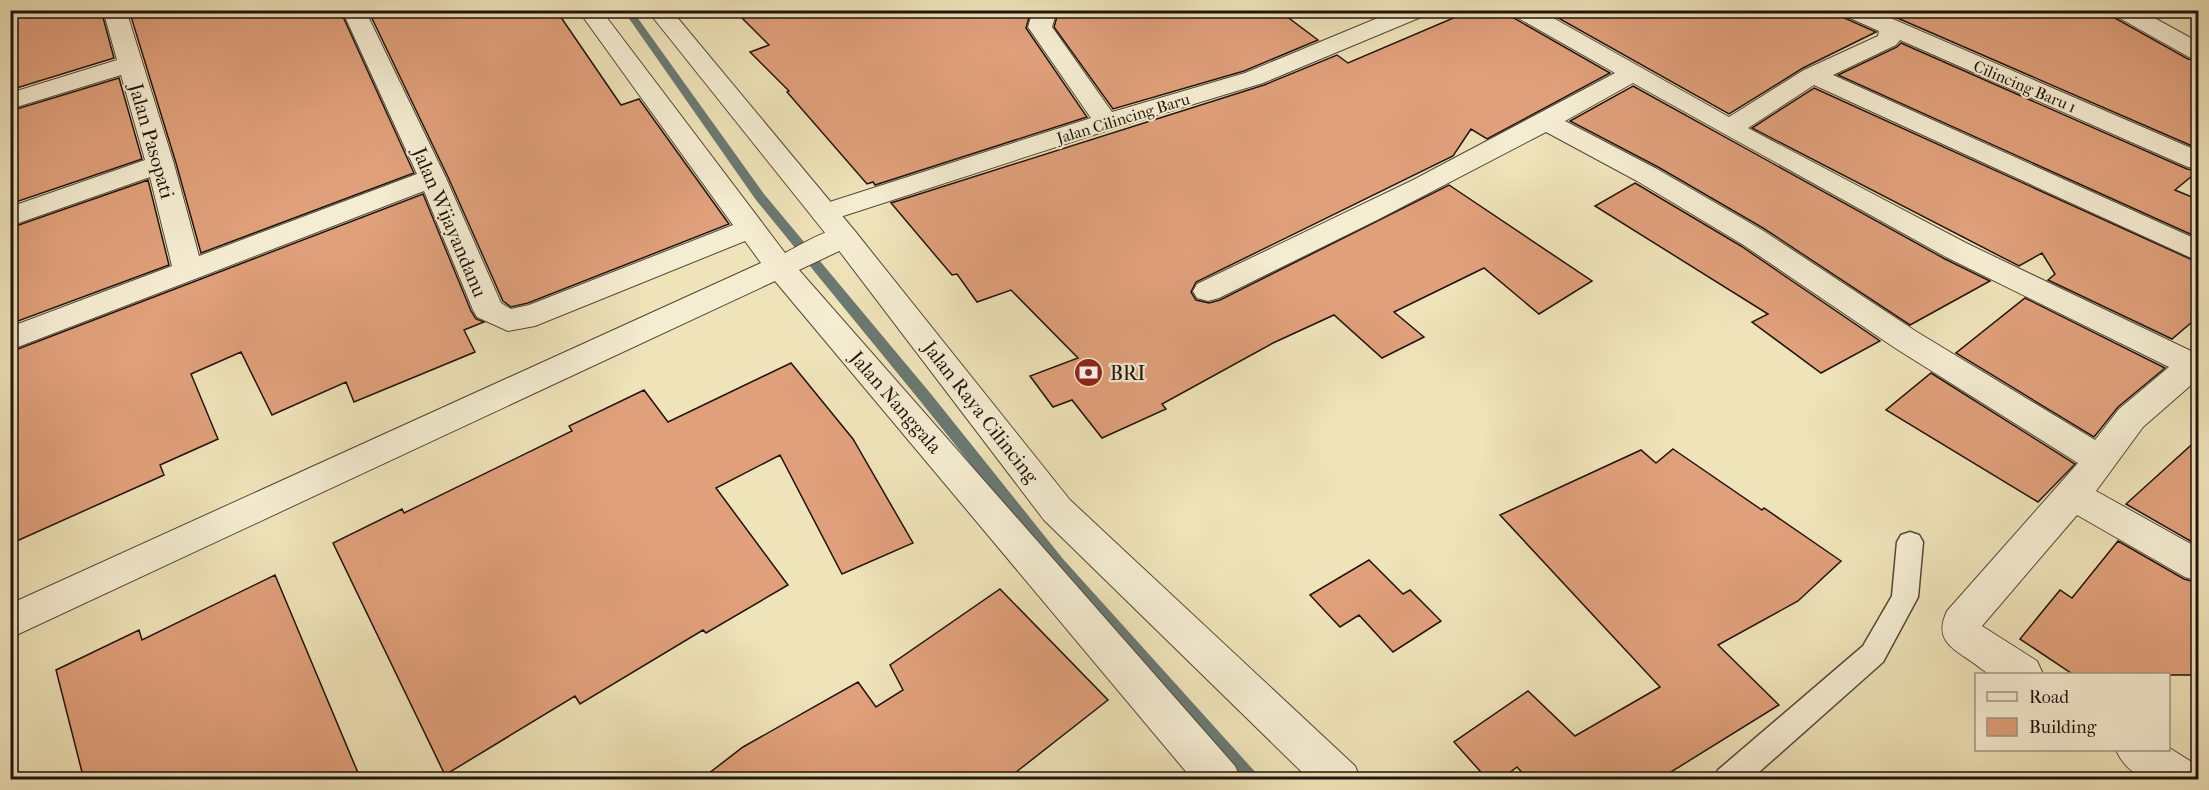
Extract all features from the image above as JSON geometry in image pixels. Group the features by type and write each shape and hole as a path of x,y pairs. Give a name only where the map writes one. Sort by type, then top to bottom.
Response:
{"street":[{"name":"Jalan Pasopati","path":"114,10 160,164 188,271"},
{"name":"Jalan Wijayandanu","path":"352,10 432,178 488,310 508,320 535,315 749,229"},
{"name":"Jalan Nanggala","path":"590,10 749,229 813,244 1220,780"},
{"name":"Jalan Raya Cilincing","path":"658,10 813,244 1057,510 1340,780"},
{"path":"1045,10 1040,27 1106,122"},
{"name":"Jalan Cilincing Baru","path":"10,622 813,244 1106,122 1254,78 1418,10"},
{"path":"1521,10 1730,128 1956,250 2197,364 2131,418 2073,495 1961,623 1961,632 1968,638 2021,673"},
{"name":"Cilincing Baru 1","path":"1851,10 2199,160"},
{"path":"2122,10 2199,52"},
{"path":"1730,128 1813,75 1888,40 1892,29"},
{"path":"10,101 129,64"},
{"path":"1208,291 1325,235 1547,122 1633,73"},
{"path":"1813,75 2199,251"},
{"path":"1547,122 1647,175 1752,237 1906,340 2100,460"},
{"path":"10,217 160,164"},
{"path":"10,339 432,178"},
{"path":"2073,495 2199,566"},
{"path":"2139,751 2183,780"}],"lane":[{"path":"1728,780 1873,654 1905,597 1910,542"}],"building":[{"path":"10,10 101,10 114,58 10,90"},
{"path":"129,10 340,10 414,173 201,253"},
{"path":"368,10 556,10 621,105 639,99 729,224 528,303 511,307 503,301 448,177"},
{"path":"734,10 1031,10 1026,28 1087,117 875,185 873,182 867,184 787,92 789,91 750,52 769,45"},
{"path":"1059,10 1278,10 1318,40 1244,71 1113,109 1054,27"},
{"path":"1472,10 1508,10 1512,17 1610,73 1487,139 1471,129 1453,156 1196,282 1191,292 1196,300 1209,303 1220,300 1449,185 1592,281 1539,314 1484,268 1394,312 1424,337 1382,358 1334,315 1273,343 1162,404 1166,409 1102,438 1072,400 1053,407 1030,376 1078,358 1011,290 977,302 957,274 952,275 891,203 1264,85 1337,55 1348,63"},
{"path":"1544,10 1838,10 1842,17 1876,32 1803,68 1729,114"},
{"path":"1879,10 2109,10 2113,17 2188,59 2199,61 2199,149"},
{"path":"1901,43 2187,169 2198,171 2175,190 2199,200 2199,238 1838,75"},
{"path":"119,78 142,159 10,204 10,111"},
{"path":"1633,86 1945,259 1990,281 1910,325 1763,228 1658,167 1570,121"},
{"path":"1814,88 2199,263 2199,316 2172,339 2048,280 2055,274 2042,253 2019,266 1752,128"},
{"path":"148,180 169,265 10,324 10,228"},
{"path":"1635,183 1741,246 1880,341 1821,373 1752,322 1768,314 1595,206"},
{"path":"423,194 471,311 476,319 484,322 464,330 475,352 354,402 346,382 272,415 241,352 191,374 218,439 160,465 164,475 10,544 10,352"},
{"path":"2025,298 2165,368 2118,407 2094,437 1956,353"},
{"path":"791,363 853,439 913,543 842,574 780,455 716,488 788,585 706,633 703,630 580,704 575,696 445,775 333,543 402,509 404,513 572,431 569,426 644,390 668,422"},
{"path":"1931,373 2075,464 2038,502 1886,410"},
{"path":"2199,438 2199,546 2126,504"},
{"path":"1673,449 1841,561 1798,601 1718,645 1779,705 1658,780 1529,780 1517,767 1500,780 1488,780 1454,742 1528,691 1575,736 1660,687 1500,515 1641,450 1656,463"},
{"path":"2118,541 2184,579 2199,583 2199,675 2071,673 2020,639 2060,590 2072,598"},
{"path":"1369,560 1403,594 1410,590 1441,621 1393,652 1359,615 1340,627 1310,595"},
{"path":"275,575 361,780 84,780 56,670 139,630 142,640"},
{"path":"1000,589 1108,700 1006,780 700,780 743,747 858,682 876,707 903,690 890,665"}],"waterway":[{"path":"627,10 760,197 926,398 1058,563 1251,780"}],"place":[{"name":"BRI","path":"1089,373"}]}
